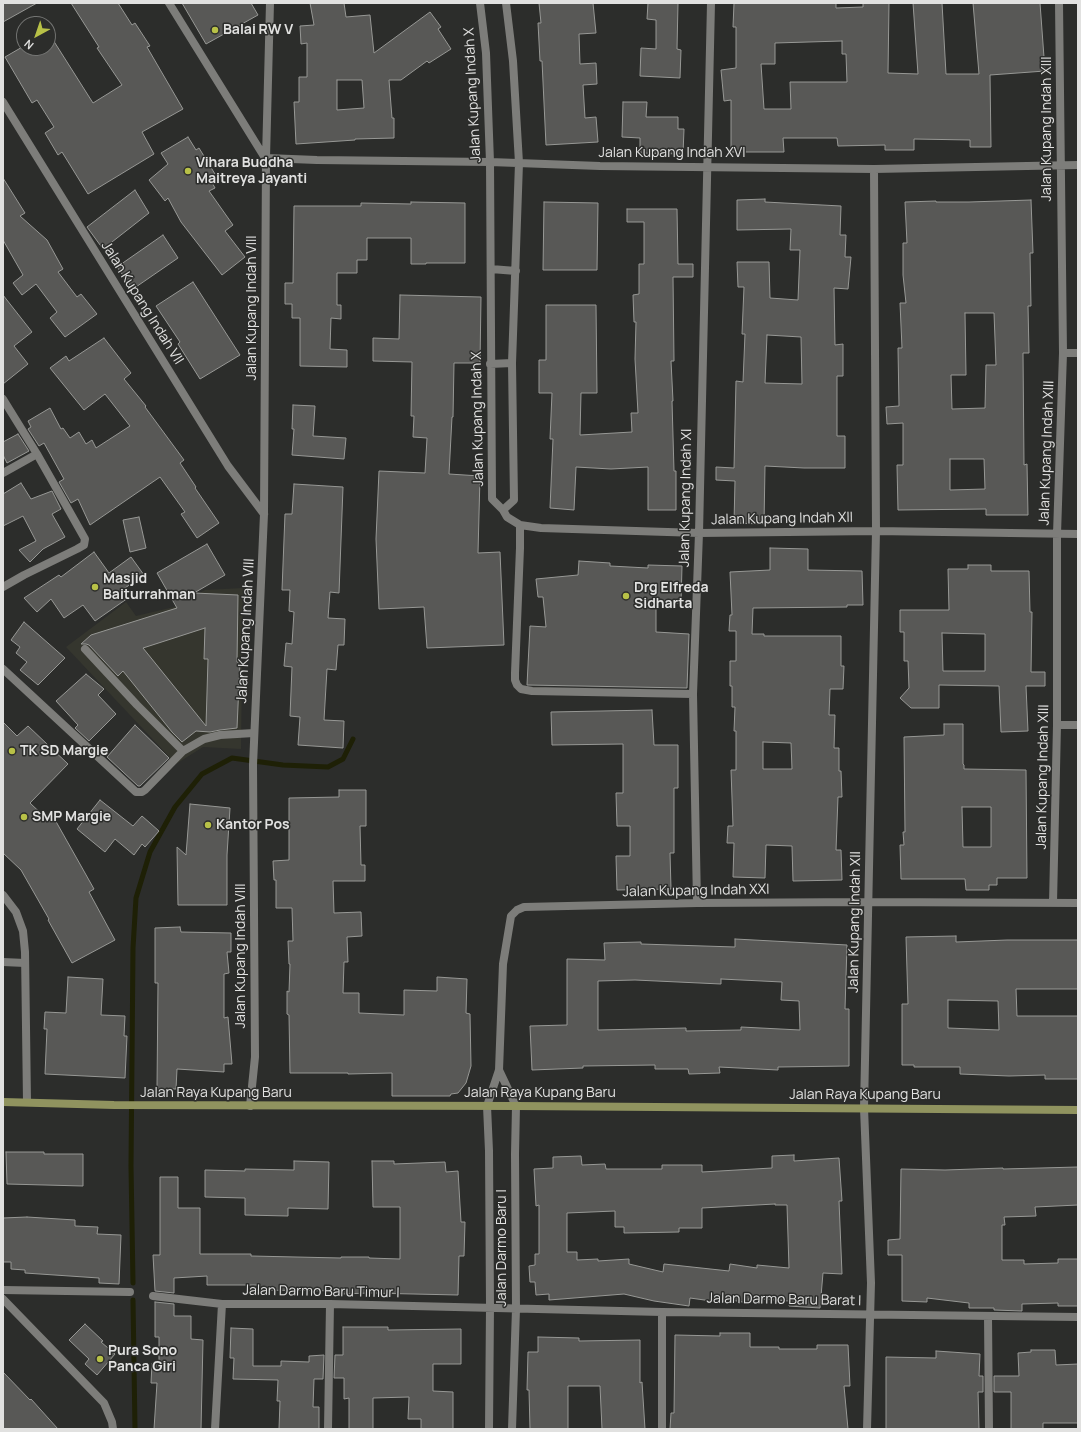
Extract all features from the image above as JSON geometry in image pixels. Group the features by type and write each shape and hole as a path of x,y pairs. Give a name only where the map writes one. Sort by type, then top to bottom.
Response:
{"street":[{"path":"169,3 266,158"},
{"name":"Jalan Kupang Indah VIII","path":"250,1106 255,1057 253,755 264,514 266,158 270,3"},
{"name":"Jalan Kupang Indah X","path":"480,3 486,53 490,162 492,499 503,510"},
{"path":"506,3 513,61 518,163 512,363 514,500 503,510 507,517 520,525 515,680 521,689 540,691 693,694"},
{"name":"Jalan Kupang Indah XI","path":"697,903 693,694 699,533 711,3"},
{"name":"Jalan Kupang Indah XIII","path":"1053,903 1057,725 1057,534 1063,353 1059,3"},
{"name":"Jalan Kupang Indah VII","path":"3,102 228,466 264,514"},
{"name":"Jalan Kupang Indah XVI","path":"266,158 490,162 600,166 874,169 1078,165"},
{"name":"Jalan Kupang Indah XII","path":"867,1429 871,1283 864,1108 876,531 874,169"},
{"path":"491,270 516,266"},
{"path":"1063,353 1078,353"},
{"path":"490,364 512,363"},
{"path":"3,399 86,539 84,545 3,587"},
{"path":"3,473 37,454"},
{"name":"Jalan Kupang Indah XII","path":"520,525 541,528 699,533 876,531"},
{"path":"876,531 1078,534"},
{"path":"85,649 137,705 183,751"},
{"path":"3,670 136,792 142,792 183,751 204,739 220,735 254,733"},
{"path":"1057,725 1078,725"},
{"path":"3,895 16,912 23,931 25,963 27,1102"},
{"name":"Jalan Kupang Indah XXI","path":"487,1106 499,1070 504,964 511,916 516,910 524,907 697,903 1078,903"},
{"path":"3,962 25,963"},
{"name":"Jalan Darmo Baru I","path":"499,1070 516,1106 516,1309 512,1429"},
{"name":"Jalan Raya Kupang Baru","path":"3,1102 114,1106 516,1106 1078,1110"},
{"name":"Jalan Darmo Baru I","path":"487,1106 489,1151 490,1307 489,1429"},
{"path":"3,1290 130,1292"},
{"name":"Jalan Darmo Baru Timur I","path":"153,1296 222,1304 330,1304 490,1307"},
{"path":"3,1299 104,1403 112,1422 113,1429"},
{"path":"215,1429 222,1304"},
{"path":"328,1429 330,1304"},
{"name":"Jalan Darmo Baru Barat I","path":"490,1307 516,1309 662,1312 1078,1317"},
{"path":"662,1312 662,1429"},
{"path":"988,1316 989,1429"}],"shaded area":[{"path":"243,588 241,749 203,747 176,764 66,647 126,602 136,616 174,607 205,590"}],"building":[{"path":"3,3 37,3 3,22"},
{"path":"71,3 118,3 132,25 135,23 150,46 147,47 183,109 142,132 154,154 88,194 62,152 58,155 45,133 54,127 37,100 32,103 5,57 16,51 16,56 56,56 56,45 93,103 122,85 97,48 99,47"},
{"name":"Balai RW V","path":"182,3 251,3 258,15 206,44"},
{"path":"310,3 344,3 346,17 370,15 374,53 430,12 441,27 438,29 451,49 429,63 427,61 401,80 389,80 392,118 394,118 394,138 355,139 296,144 294,102 299,102 299,77 307,77 307,43 301,44 300,26 314,25","holes":["337,80 362,80 364,108 337,110"]},
{"path":"539,3 593,3 596,33 579,34 580,64 596,63 597,84 583,85 585,118 596,117 598,142 546,145 542,61 540,61 538,23 541,23"},
{"path":"648,3 678,3 677,49 681,50 680,78 640,76 641,48 656,49 656,20 647,19"},
{"path":"734,3 836,3 836,8 863,7 863,3 889,3 888,73 918,74 913,3 942,3 946,74 979,74 973,3 1040,3 1045,71 990,75 991,147 970,147 970,140 914,139 914,150 885,150 885,145 838,146 837,138 783,138 784,152 731,152 731,100 724,101 721,70 736,68 736,27 733,27","holes":["842,41 842,54 846,54 847,82 790,82 791,109 764,109 761,64 775,64 775,43"]},
{"path":"623,102 647,102 646,117 678,117 678,129 684,129 683,154 640,153 640,138 622,137"},
{"path":"188,137 196,150 199,148 215,174 209,177 215,188 209,191 233,225 225,231 245,257 222,275 181,222 168,198 165,201 149,180 168,164 161,153"},
{"path":"3,178 25,213 20,216 47,240 63,269 58,272 77,297 81,294 97,314 65,337 50,318 57,312 36,284 22,295 13,283 23,275 3,240"},
{"path":"135,190 149,213 103,249 87,227"},
{"path":"765,199 765,202 841,206 840,235 846,235 845,257 851,257 848,289 834,288 835,345 843,344 843,376 837,376 837,436 845,436 845,468 765,466 764,524 734,523 735,481 716,480 716,467 734,468 736,381 743,382 745,334 742,334 744,287 738,287 737,262 769,262 770,298 798,300 800,250 790,250 791,229 737,230 737,200","holes":["767,335 801,337 802,384 765,383"]},
{"path":"1031,200 1033,253 1030,253 1031,306 1028,306 1029,353 1023,353 1024,465 1027,464 1028,515 986,515 986,509 898,510 897,465 903,465 903,423 887,424 886,407 899,406 898,348 902,348 900,303 906,303 903,275 903,243 907,243 905,202","holes":["965,313 994,313 996,365 986,365 985,408 952,409 951,375 966,375","950,459 984,459 985,489 950,490"]},
{"path":"411,202 465,203 465,263 411,264 411,238 367,238 367,260 357,260 357,273 337,273 337,305 341,305 341,319 331,318 330,349 347,350 347,367 300,366 300,318 292,318 292,304 285,304 285,283 293,283 294,206 361,206 361,203 411,204"},
{"path":"544,202 598,203 597,270 543,270"},
{"path":"627,209 677,209 678,264 693,264 693,277 673,277 674,361 671,361 674,471 676,471 676,510 648,510 648,467 611,469 576,467 574,510 550,508 553,439 550,439 552,393 539,393 539,360 546,360 546,305 596,305 597,393 581,393 580,435 632,432 631,413 638,413 635,359 636,322 634,322 633,295 639,294 639,264 644,264 644,222 627,222"},
{"path":"163,235 178,258 133,289 117,267"},
{"path":"193,282 240,355 200,379 178,344 180,342 156,306"},
{"path":"3,295 32,332 14,346 28,364 3,384"},
{"path":"400,295 481,297 480,363 454,363 453,417 449,474 480,476 478,553 500,552 504,645 427,648 424,607 379,609 376,539 379,471 425,473 427,438 413,437 414,416 411,416 412,362 373,361 373,338 399,339"},
{"path":"104,338 131,373 124,379 146,406 145,407 184,460 180,463 219,523 197,538 181,514 185,512 160,477 90,525 78,499 71,503 59,482 64,479 44,443 39,446 28,429 31,427 28,421 50,408 61,429 63,428 70,438 79,432 86,444 92,440 96,448 130,426 105,394 84,410 50,368 66,356 69,361"},
{"path":"293,405 315,406 313,436 346,438 344,459 292,455 294,429 292,429"},
{"path":"18,434 29,451 7,463 3,455 3,442"},
{"path":"21,483 31,499 52,491 61,509 52,514 65,537 43,549 30,562 19,550 36,541 23,516 3,526 3,494"},
{"path":"294,484 343,487 339,593 330,592 328,618 345,619 344,645 338,645 336,670 327,669 324,720 344,721 343,748 298,745 300,717 290,716 292,667 284,666 286,643 292,644 294,612 289,611 290,590 282,590 285,514 292,514"},
{"path":"139,517 146,548 130,552 123,520"},
{"path":"207,544 225,575 194,593 238,595 237,662 240,662 237,728 210,732 196,731 182,742 172,732 123,671 118,676 89,645 81,644 91,635 177,608 157,573","holes":["205,628 204,659 208,659 206,726 143,648"]},
{"path":"770,548 808,549 808,570 862,571 863,605 847,605 847,607 753,608 752,634 764,634 764,636 841,636 841,666 844,666 843,689 830,689 829,715 835,715 834,748 839,748 839,771 841,771 842,797 838,797 836,850 841,850 842,880 793,881 792,846 766,845 765,878 733,877 734,843 727,843 728,826 733,826 731,770 736,770 736,731 734,731 735,707 732,707 730,661 736,661 736,631 729,631 730,615 732,615 730,572 770,570","holes":["763,742 791,743 792,769 763,769"]},
{"path":"94,552 109,573 131,557 144,575 122,590 128,598 95,621 83,605 64,618 51,599 37,612 24,598 59,575 61,577"},
{"path":"579,561 610,563 610,566 648,568 648,565 682,566 681,603 656,602 656,632 689,634 687,688 527,685 530,626 546,627 543,597 538,597 536,579 578,575"},
{"path":"968,565 991,565 991,571 1029,571 1030,612 1032,612 1031,672 1045,672 1045,686 1026,686 1028,731 1001,732 999,686 939,685 939,708 911,708 900,698 909,688 908,661 904,661 904,632 900,632 900,610 949,610 948,569 968,569","holes":["942,633 985,634 985,671 943,671"]},
{"path":"24,622 65,658 38,685 20,670 27,662 16,653 20,647 11,640"},
{"path":"86,674 104,689 98,695 116,714 89,741 75,728 78,725 56,701"},
{"path":"652,710 654,745 678,745 678,788 674,788 674,853 670,853 671,889 617,890 616,856 630,856 630,826 617,826 616,793 623,793 623,744 552,745 551,712"},
{"path":"3,722 17,736 28,726 68,764 30,803 50,822 54,818 94,889 89,892 115,940 72,963 21,870 3,853"},
{"path":"944,724 963,724 964,769 1026,770 1027,878 997,878 997,885 989,885 989,890 966,890 965,879 901,879 900,845 904,845 903,832 905,832 904,737 944,735","holes":["962,807 991,807 991,847 963,847"]},
{"path":"135,725 169,758 140,786 138,786 107,757"},
{"path":"339,790 366,790 366,826 360,826 361,865 365,865 365,881 333,881 334,913 361,912 362,936 347,937 348,962 344,962 343,993 359,993 359,1013 404,1015 404,990 437,991 437,977 467,979 466,1013 470,1014 471,1066 466,1083 458,1093 451,1094 450,1096 392,1096 392,1073 290,1073 287,991 289,992 290,964 288,941 293,941 292,908 276,908 276,880 274,880 273,861 289,860 289,798 339,797"},
{"path":"100,800 133,826 142,816 159,831 145,847 142,844 134,855 115,839 105,852 77,829"},
{"path":"190,804 230,808 227,855 227,905 178,905 177,847 186,855"},
{"path":"180,927 181,932 231,933 231,952 227,952 229,973 224,974 224,1018 228,1017 232,1064 224,1064 224,1072 177,1069 176,1089 157,1089 158,983 155,983 155,928"},
{"path":"956,936 956,942 1078,940 1078,989 1016,989 1017,1016 1078,1016 1078,1079 1045,1079 1045,1075 1009,1076 960,1074 960,1067 914,1067 914,1065 902,1065 902,1004 908,1004 906,937","holes":["948,1000 998,1001 999,1030 948,1028"]},
{"path":"735,939 847,945 845,1009 849,1009 849,1066 778,1067 778,1070 719,1067 720,1073 689,1074 688,1069 655,1069 655,1065 583,1066 583,1068 532,1070 530,1026 567,1025 567,959 605,960 604,943 641,942 641,944 735,947","holes":["721,979 782,982 781,1000 799,1001 800,1030 741,1027 741,1030 686,1031 686,1028 598,1030 598,981 635,980 721,984"]},
{"path":"68,977 103,979 101,1015 125,1016 124,1036 127,1036 125,1078 45,1074 47,1029 44,1029 45,1012 66,1013"},
{"path":"6,1152 83,1154 83,1186 7,1184"},
{"path":"794,1155 794,1161 839,1158 842,1201 839,1201 842,1274 823,1273 820,1308 789,1306 789,1301 749,1298 748,1303 720,1298 719,1302 690,1298 689,1306 654,1301 624,1294 549,1300 549,1294 536,1295 535,1282 530,1282 529,1266 535,1265 535,1254 539,1254 539,1205 536,1206 534,1169 553,1168 553,1157 581,1156 582,1165 605,1164 606,1169 662,1169 662,1165 702,1165 702,1172 772,1168 772,1156","holes":["787,1205 789,1268 757,1265 757,1268 730,1264 729,1271 664,1264 663,1272 629,1264 629,1259 598,1261 598,1259 577,1260 577,1252 567,1252 567,1213 615,1211 615,1227 624,1227 624,1233 679,1232 679,1228 702,1228 702,1208"]},
{"path":"294,1161 329,1162 328,1209 288,1208 288,1216 245,1215 245,1198 205,1197 205,1170 294,1170"},
{"path":"372,1161 394,1161 394,1164 445,1162 446,1172 458,1171 461,1222 465,1222 464,1256 459,1256 458,1295 369,1293 342,1294 342,1291 258,1290 258,1285 207,1285 207,1276 174,1278 174,1293 155,1291 153,1255 160,1255 160,1177 178,1177 178,1208 200,1208 200,1254 251,1254 251,1256 341,1258 369,1257 400,1259 400,1207 373,1207"},
{"path":"1078,1167 1078,1205 1035,1207 1036,1216 1004,1217 1005,1225 1002,1225 1002,1260 1024,1260 1024,1264 1058,1263 1058,1259 1078,1259 1078,1306 1058,1306 1058,1303 1022,1304 1022,1311 994,1310 994,1308 969,1308 969,1303 927,1298 927,1302 902,1301 902,1255 888,1255 888,1240 900,1239 901,1169 945,1170"},
{"path":"27,1217 75,1220 75,1226 98,1227 97,1234 121,1235 119,1284 99,1283 99,1278 25,1273 25,1270 11,1269 11,1262 3,1262 3,1218"},
{"path":"155,1302 174,1304 174,1316 191,1316 191,1339 203,1340 201,1429 154,1429 157,1383 151,1383 152,1363 159,1364 159,1337 155,1337"},
{"path":"85,1324 103,1341 101,1342 115,1354 97,1375 85,1364 89,1359 69,1340"},
{"path":"343,1327 388,1327 388,1330 461,1329 461,1364 433,1364 433,1391 453,1392 453,1429 421,1429 421,1419 408,1419 409,1397 373,1398 373,1429 349,1429 349,1398 344,1399 344,1378 334,1378 335,1355 343,1355"},
{"path":"231,1328 253,1329 253,1366 281,1366 281,1361 309,1362 309,1356 324,1355 323,1379 314,1379 313,1407 319,1407 319,1429 279,1429 280,1401 277,1401 278,1380 233,1379 234,1358 230,1358"},
{"path":"720,1333 750,1333 750,1347 817,1349 817,1345 848,1345 850,1386 844,1386 848,1429 670,1429 671,1413 674,1413 675,1335 720,1336"},
{"path":"538,1337 579,1338 579,1341 640,1340 640,1383 642,1382 645,1429 602,1429 600,1386 568,1386 568,1429 530,1429 529,1390 527,1390 528,1352 538,1352"},
{"path":"1031,1350 1055,1350 1056,1365 1078,1364 1078,1423 1043,1423 1043,1429 1011,1429 1011,1392 994,1392 994,1376 1019,1376 1018,1353 1031,1352"},
{"path":"936,1351 980,1354 979,1376 983,1376 983,1392 978,1392 979,1429 886,1429 886,1357 936,1358"},
{"path":"3,1372 30,1400 31,1399 58,1429 3,1429"}],"waterway":[{"path":"133,1283 131,1166 133,948 136,898 150,852 175,807 202,774 232,758 283,765 328,767 343,759 353,739"},
{"path":"133,1300 135,1429"}],"place":[{"name":"Balai RW V","path":"215,30"},
{"name":"Vihara Buddha Maitreya Jayanti","path":"188,171"},
{"name":"Masjid Baiturrahman","path":"95,587"},
{"name":"Drg Elfreda Sidharta","path":"626,596"},
{"name":"TK SD Margie","path":"12,751"},
{"name":"SMP Margie","path":"24,817"},
{"name":"Kantor Pos","path":"208,825"},
{"name":"Pura Sono Panca Giri","path":"100,1359"}]}
